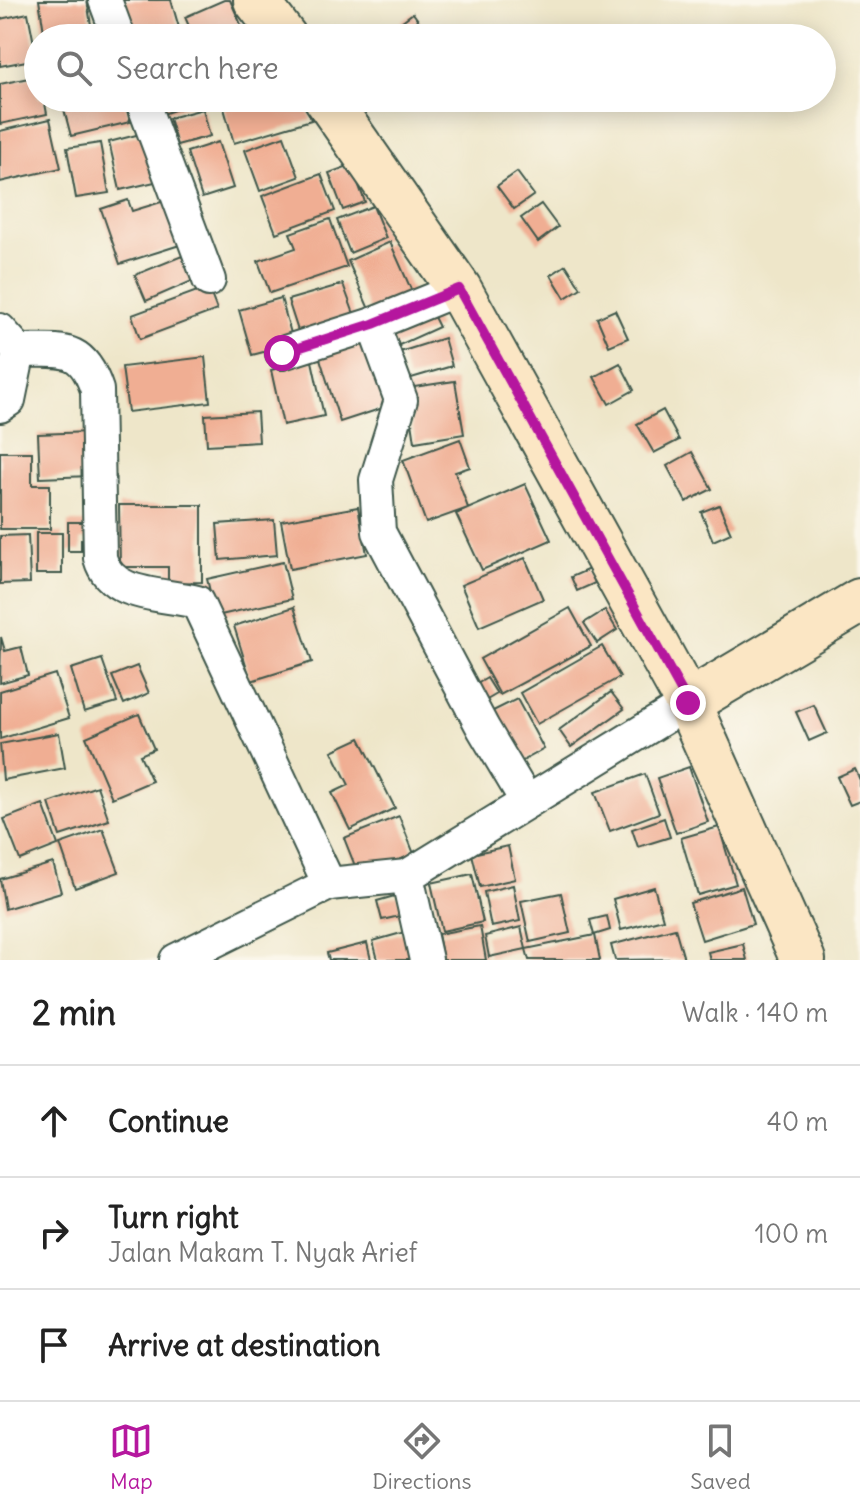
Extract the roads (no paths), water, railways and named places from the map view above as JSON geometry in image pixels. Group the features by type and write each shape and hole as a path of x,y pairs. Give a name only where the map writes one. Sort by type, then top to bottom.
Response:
{"street":[{"path":"105,0 114,24"},
{"path":"256,0 274,24"},
{"path":"146,112 209,280"},
{"path":"336,112 459,289 688,703 803,960"},
{"path":"282,353 373,324 459,289"},
{"path":"373,324 401,400 376,480 379,532 483,728 527,802"},
{"path":"0,406 9,400 10,340 65,351 89,366 97,390 100,558 105,574 120,587 197,602 329,884"},
{"path":"176,960 329,884 407,876 860,601"},
{"path":"407,876 426,960"}]}
